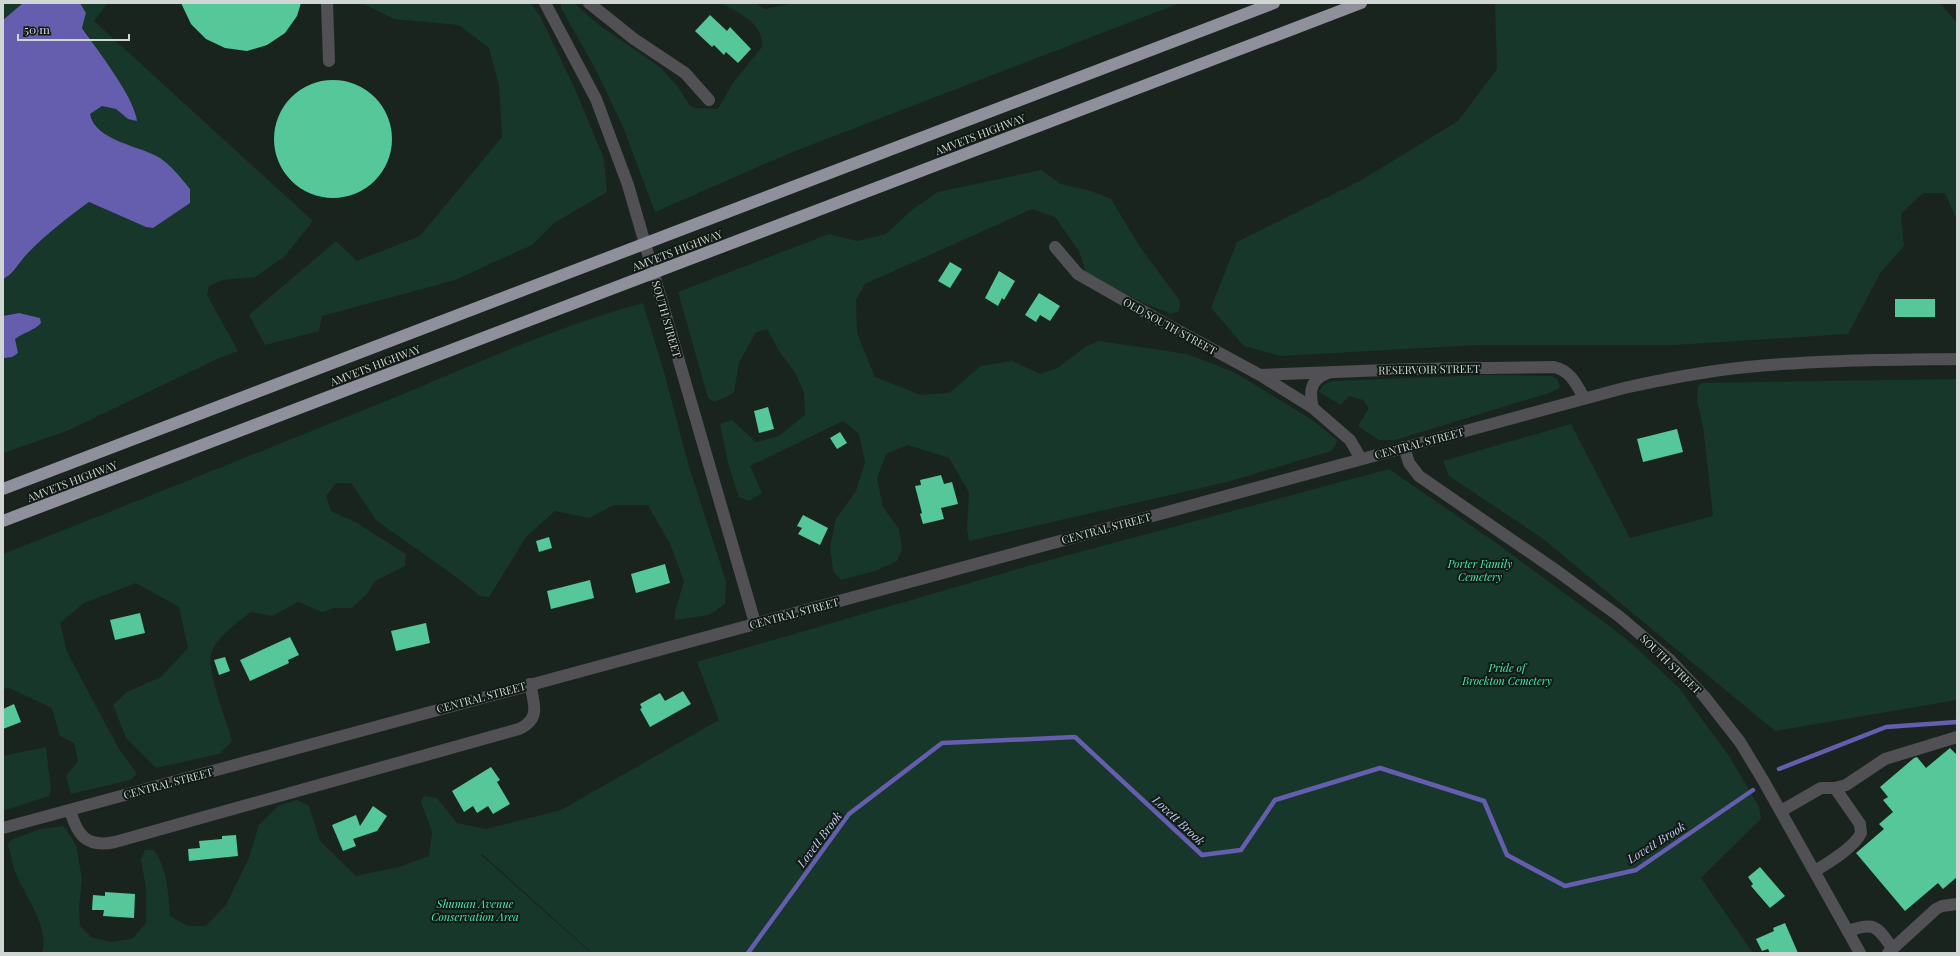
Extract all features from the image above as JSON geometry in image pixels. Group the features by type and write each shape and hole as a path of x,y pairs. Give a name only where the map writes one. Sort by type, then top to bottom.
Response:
{"highway":[{"name":"AMVETS HIGHWAY","path":"3,489 1274,3"},
{"name":"AMVETS HIGHWAY","path":"3,521 1361,3"}],"street":[{"path":"327,3 329,62"},
{"name":"SOUTH STREET","path":"545,3 596,99 628,185 755,623"},
{"path":"589,3 634,39 685,73 709,100"},
{"name":"OLD SOUTH STREET","path":"1055,247 1078,274 1164,324 1260,375 1313,408"},
{"name":"CENTRAL STREET","path":"3,828 1584,398 1678,376 1747,367 1810,362 1957,359"},
{"name":"RESERVOIR STREET","path":"1260,375 1554,367 1563,369 1568,374 1584,398"},
{"path":"1332,372 1321,376 1312,386 1310,395 1313,408 1350,440 1361,459"},
{"name":"SOUTH STREET","path":"1404,447 1409,463 1419,476 1602,604 1640,634 1670,660 1719,714 1751,760 1860,953"},
{"path":"70,810 75,826 85,839 101,844 123,840 519,730 527,726 534,716 534,702 530,684"},
{"path":"1781,811 1821,788 1835,788 1846,785 1885,759 1957,737"},
{"path":"1815,871 1851,845 1860,835 1862,830 1860,824 1835,788"},
{"path":"1848,931 1862,926 1874,926 1879,929 1891,951 1936,909 1942,906 1957,904"}],"green space":[{"path":"3,3 23,3 3,20"},
{"path":"80,3 108,3 94,21 313,221 284,257 255,277 222,280 209,286 207,295 238,351 219,358 67,431 3,453 3,357 15,339 22,333 36,329 19,313 3,316 3,279 10,274 41,240 64,220 89,202 146,227 153,228 159,158 119,142 100,130 94,122 90,114 102,106 116,109 128,119 136,112 123,88 82,27 86,13"},
{"path":"362,3 531,3 541,18 575,89 604,159 607,192 554,223 532,245 455,280 322,316 319,331 265,345 249,315 336,241 357,261 420,236 502,137 499,85 489,48 459,25 394,19"},
{"path":"561,3 574,3 599,25 661,68 678,87 690,106 695,108 718,109 733,83 762,47 762,39 755,25 742,15 721,3 755,3 765,9 795,3 1180,3 790,153 655,212 623,127 596,70 561,8"},
{"path":"1495,3 1940,3 1957,23 1957,220 1945,193 1923,193 1901,214 1904,246 1881,272 1848,334 1674,345 1478,345 1280,356 1244,346 1211,308 1237,242 1360,181 1458,121 1497,69"},
{"path":"1041,170 1061,184 1091,191 1111,199 1138,244 1180,301 1179,311 1171,314 1144,303 1086,273 1079,251 1055,217 1032,209 865,284 856,300 857,333 875,377 921,395 949,393 981,366 1012,361 1040,374 1058,368 1085,347 1099,341 1187,354 1234,372 1311,419 1337,440 1336,444 1331,451 1227,482 969,541 967,529 969,492 949,458 908,445 886,454 877,478 883,507 899,529 902,550 897,561 878,570 841,580 833,571 830,546 836,519 856,491 865,462 859,434 843,421 750,466 762,493 749,501 739,497 728,463 720,424 732,420 756,442 779,436 805,415 804,392 794,371 779,351 767,329 756,332 739,363 734,392 714,402 708,398 678,292 829,234 857,241 886,234 913,209 938,192"},
{"path":"643,303 664,372 689,467 726,581 725,604 709,615 675,620 675,612 684,581 670,544 648,505 614,505 589,518 555,511 526,537 489,597 480,596 459,579 377,521 351,483 336,483 326,496 331,511 357,523 406,554 405,566 375,581 367,594 352,608 334,608 322,612 298,602 272,616 251,612 222,636 211,654 212,673 232,741 219,754 156,768 126,738 113,705 127,692 161,677 188,648 179,607 136,583 84,603 60,623 67,652 119,749 137,774 130,780 71,794 66,776 78,761 74,743 60,736 52,708 9,688 3,689 3,554 547,335 611,312"},
{"path":"1485,375 1551,376 1557,379 1560,387 1552,392 1395,440 1379,440 1358,426 1369,408 1363,400 1349,396 1341,405 1319,392 1323,385 1333,381"},
{"path":"1957,379 1957,700 1775,731 1542,538 1449,476 1443,461 1571,424 1630,538 1713,516 1703,426 1697,401 1698,386 1702,383"},
{"path":"1389,469 1492,540 1604,622 1631,643 1679,688 1729,756 1759,807 1761,819 1701,878 1753,953 592,953 482,854 481,855 591,953 42,953 44,943 40,922 14,869 8,845 11,840 40,829 64,826 76,845 82,879 79,907 80,926 91,937 110,942 132,939 146,923 146,888 141,860 145,850 154,850 159,858 165,874 170,916 188,926 206,926 226,905 249,858 259,825 278,806 297,800 309,806 320,841 356,876 399,867 429,856 432,832 421,802 424,796 437,798 457,823 486,829 561,810 719,720 697,662 1035,564"},
{"path":"46,747 51,791 49,796 3,811 3,756"}],"shaded area":[{"path":"23,3 80,3 86,13 82,28 122,86 129,99 137,121 128,119 116,109 102,106 90,114 94,123 100,131 109,137 152,154 164,161 176,172 190,189 190,203 153,228 146,227 89,202 64,220 41,240 24,257 13,271 3,279 3,20"},
{"path":"19,313 40,318 41,323 15,339 18,353 12,357 4,358 3,316"}],"building":[{"path":"181,3 301,3 297,16 285,33 267,45 247,51 225,48 206,39 191,24"},
{"path":"710,15 727,31 730,27 751,49 738,63 726,52 724,55 714,45 712,47 695,31"},
{"path":"333,80 345,81 356,85 375,97 387,116 391,127 391,151 387,162 375,181 356,193 345,197 333,198 321,197 310,193 291,181 279,162 275,151 274,139 275,127 279,116 291,97 310,85 321,81"},
{"path":"950,262 962,269 950,288 938,281"},
{"path":"999,271 1015,281 1004,300 1002,298 998,306 985,298"},
{"path":"1039,293 1060,306 1050,321 1040,315 1036,322 1025,315"},
{"path":"1895,299 1935,299 1935,317 1895,317"},
{"path":"768,407 774,429 759,433 754,411"},
{"path":"1677,429 1683,452 1643,462 1637,439"},
{"path":"840,432 847,443 837,449 830,438"},
{"path":"941,475 944,484 952,482 958,504 941,508 944,519 923,524 920,514 922,513 915,486 921,485 920,480"},
{"path":"803,515 828,528 820,545 798,534 802,528 797,526"},
{"path":"549,537 552,548 539,552 536,541"},
{"path":"665,564 670,583 636,593 631,574"},
{"path":"590,580 594,598 551,609 547,591"},
{"path":"140,613 145,633 115,640 110,620"},
{"path":"426,623 430,643 396,651 391,631"},
{"path":"290,637 299,655 288,660 289,663 250,681 240,660"},
{"path":"225,657 230,671 219,675 214,660"},
{"path":"683,691 691,704 650,727 640,709 642,708 640,704 660,693 665,701"},
{"path":"14,704 21,722 3,729 3,709"},
{"path":"1950,748 1957,755 1957,877 1943,889 1938,883 1905,911 1856,853 1884,829 1879,824 1893,812 1883,800 1888,797 1880,787 1914,758 1917,757 1926,768"},
{"path":"491,767 500,780 497,782 510,804 493,814 488,806 477,813 473,806 464,812 452,791"},
{"path":"373,806 387,816 377,831 353,839 356,846 343,851 332,825 356,815 360,826"},
{"path":"236,835 238,856 189,861 188,849 200,848 199,841 222,839 222,836"},
{"path":"1760,867 1785,896 1770,908 1751,886 1753,884 1748,877"},
{"path":"105,892 135,894 134,918 103,916 104,910 92,910 93,895 105,896"},
{"path":"1785,923 1798,953 1770,953 1768,949 1762,951 1756,939 1774,931 1773,928"}],"waterway":[{"name":"Lovett Brook","path":"1779,769 1886,727 1957,722"},
{"name":"Lovett Brook","path":"748,953 849,814 942,743 1075,737 1202,855 1241,850 1275,800 1380,768 1484,801 1507,855 1565,886 1636,870 1753,790"}],"park label":[{"name":"Porter Family Cemetery","path":"1480,569"},
{"name":"Pride of Brockton Cemetery","path":"1507,673"},
{"name":"Shuman Avenue Conservation Area","path":"475,909"}]}
